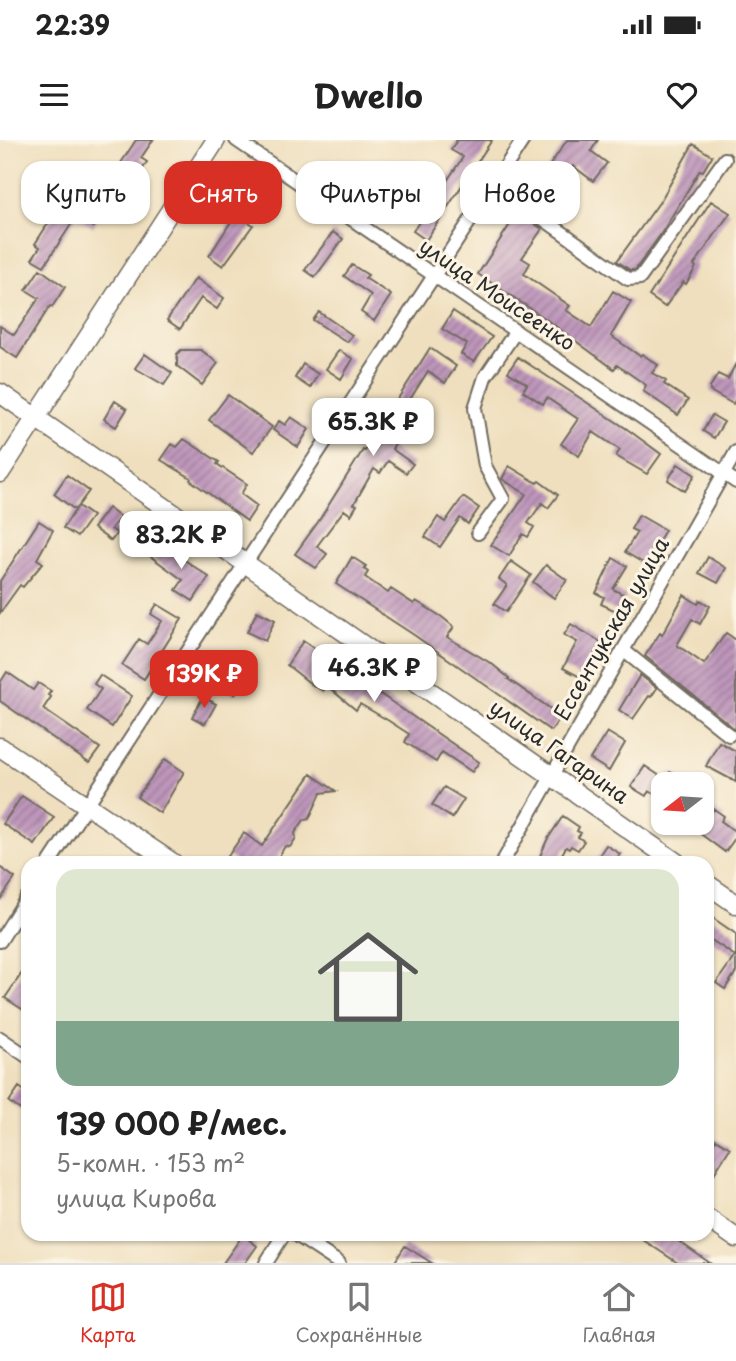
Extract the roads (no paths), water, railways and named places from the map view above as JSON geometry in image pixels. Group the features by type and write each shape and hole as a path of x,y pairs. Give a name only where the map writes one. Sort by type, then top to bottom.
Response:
{"street":[{"path":"0,473 216,140"},
{"name":"улица Моисеенко","path":"236,140 736,482"},
{"path":"509,161 523,140"},
{"path":"548,224 628,279 640,278 725,159"},
{"path":"53,856 468,224"},
{"path":"478,533 503,499 485,466 475,408 485,377 516,331"},
{"name":"улица Гагарина","path":"0,393 667,856"},
{"name":"Ессентукская улица","path":"506,856 736,452"},
{"path":"623,650 729,735"},
{"path":"0,747 163,856"},
{"path":"714,889 736,904"},
{"path":"0,941 21,908"},
{"path":"0,1038 21,1052"},
{"path":"714,1223 736,1238"},
{"path":"266,1263 280,1241"},
{"path":"306,1241 340,1263"}]}
